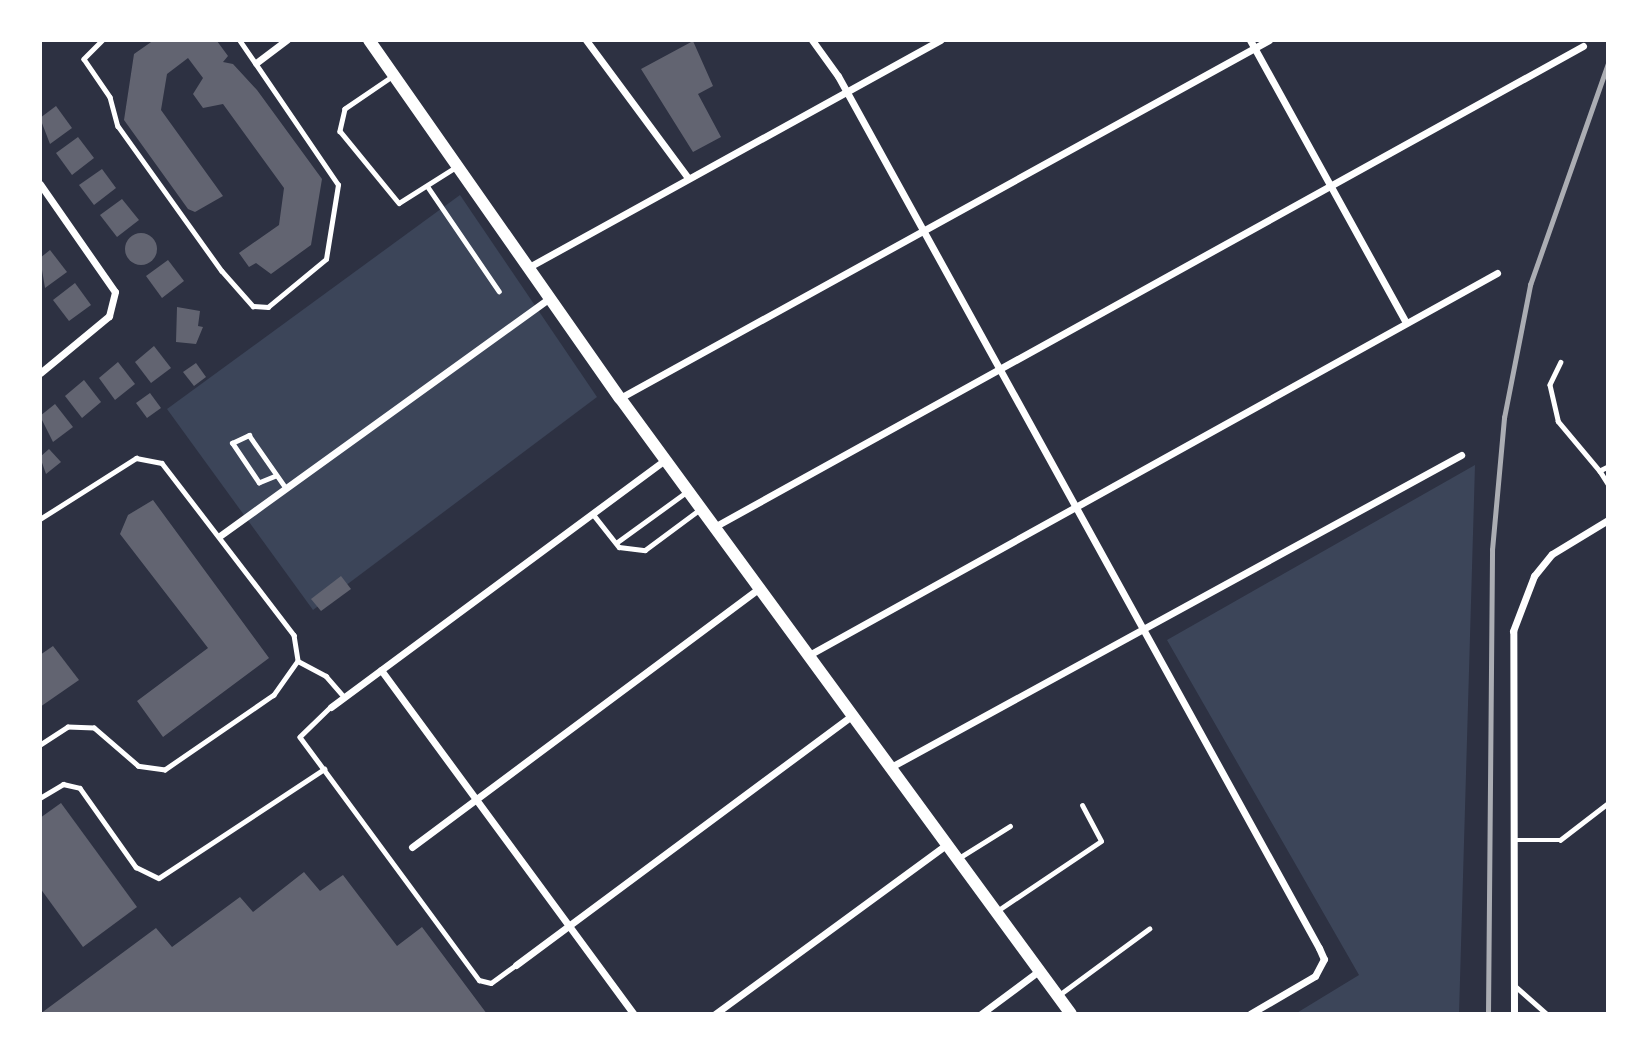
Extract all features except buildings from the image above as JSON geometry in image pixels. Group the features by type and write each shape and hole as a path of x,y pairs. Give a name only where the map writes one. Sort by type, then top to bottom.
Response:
{"main road":[{"path":"369,40 620,398 1072,1014"}],"street":[{"path":"256,63 287,40"},
{"path":"586,40 688,178"},
{"path":"812,40 847,93 1319,948 1321,970 1250,1014"},
{"path":"529,267 940,40"},
{"path":"1250,40 1406,323"},
{"path":"620,398 925,233 1269,40"},
{"path":"716,526 1000,372 1583,46"},
{"path":"40,184 115,292 109,316 40,373"},
{"path":"809,655 1497,273"},
{"path":"221,535 550,298"},
{"path":"891,767 1144,631 1461,455"},
{"path":"331,707 666,459"},
{"path":"1514,1014 1511,982 1512,673 1520,604 1552,554 1608,520"},
{"path":"412,847 761,588"},
{"path":"381,670 634,1014"},
{"path":"516,965 853,715"},
{"path":"715,1014 947,844"},
{"path":"981,1014 1040,970"}],"lane":[{"path":"103,40 84,59 110,97 118,126 253,306 268,307 326,259 338,185 239,40"},
{"path":"395,75 345,109 338,124 391,198 406,202 459,165"},
{"path":"428,187 499,291"},
{"path":"1562,362 1550,385 1558,421 1608,484"},
{"path":"276,476 259,483 232,443 249,435 286,489"},
{"path":"40,519 144,456 172,470 294,635 298,661 274,695 166,770 138,766 94,728 68,727 40,745"},
{"path":"1600,471 1608,467"},
{"path":"616,543 689,490"},
{"path":"593,513 616,543 645,550 702,508"},
{"path":"298,661 327,676 344,698"},
{"path":"331,707 300,737 480,981 491,983 516,965"},
{"path":"40,798 62,783 80,788 136,867 159,878 324,769"},
{"path":"1512,841 1560,840 1608,803"},
{"path":"997,911 1101,841 1082,806"},
{"path":"958,859 1010,826"},
{"path":"1058,995 1149,929"},
{"path":"1511,982 1547,1014"}],"shaded area":[{"path":"460,195 597,397 313,610 167,409"},
{"path":"1475,465 1459,1014 1295,1014 1359,975 1167,640"}],"railway":[{"path":"1488,1014 1492,550 1504,418 1530,285 1608,63"}]}
